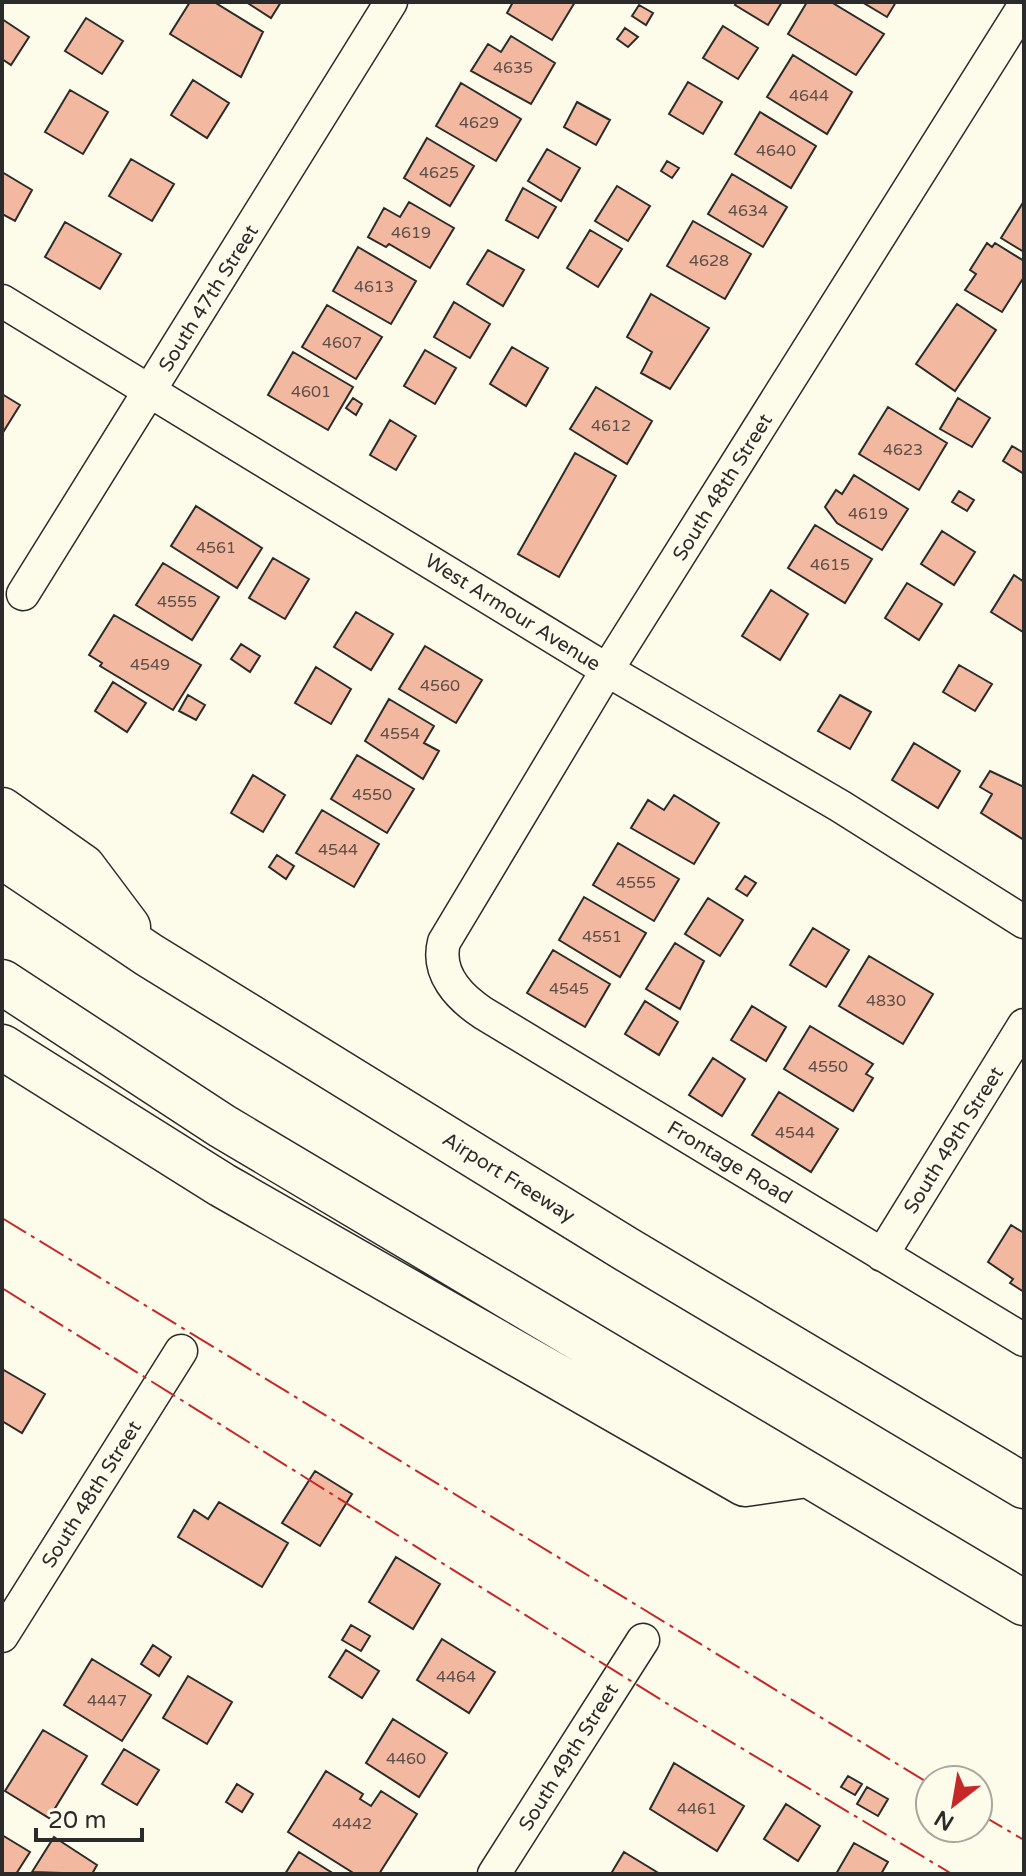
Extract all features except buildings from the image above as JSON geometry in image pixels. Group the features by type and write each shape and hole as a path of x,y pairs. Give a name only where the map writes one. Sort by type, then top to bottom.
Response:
{"highway":[{"path":"2,810 83,867 149,955"},
{"name":"Airport Freeway","path":"2,856 149,955 626,1249 1024,1486"},
{"path":"2,982 222,1126 1024,1603"},
{"path":"2,1047 222,1185 745,1484 807,1475"}],"street":[{"name":"South 47th Street","path":"23,594 391,2"},
{"name":"South 48th Street","path":"446,974 441,957 444,942 607,670 1024,6"},
{"name":"West Armour Avenue","path":"2,301 151,389 607,670 840,806 1024,922"},
{"name":"Frontage Road","path":"446,974 460,993 483,1013 1024,1340"},
{"name":"South 49th Street","path":"882,1255 1024,1025"},
{"name":"South 48th Street","path":"2,1636 181,1351"},
{"name":"South 49th Street","path":"494,1874 643,1640"}],"power":[{"path":"2,1218 914,1774"},
{"path":"2,1288 671,1706 952,1874"},
{"path":"994,1822 1024,1840"}]}
